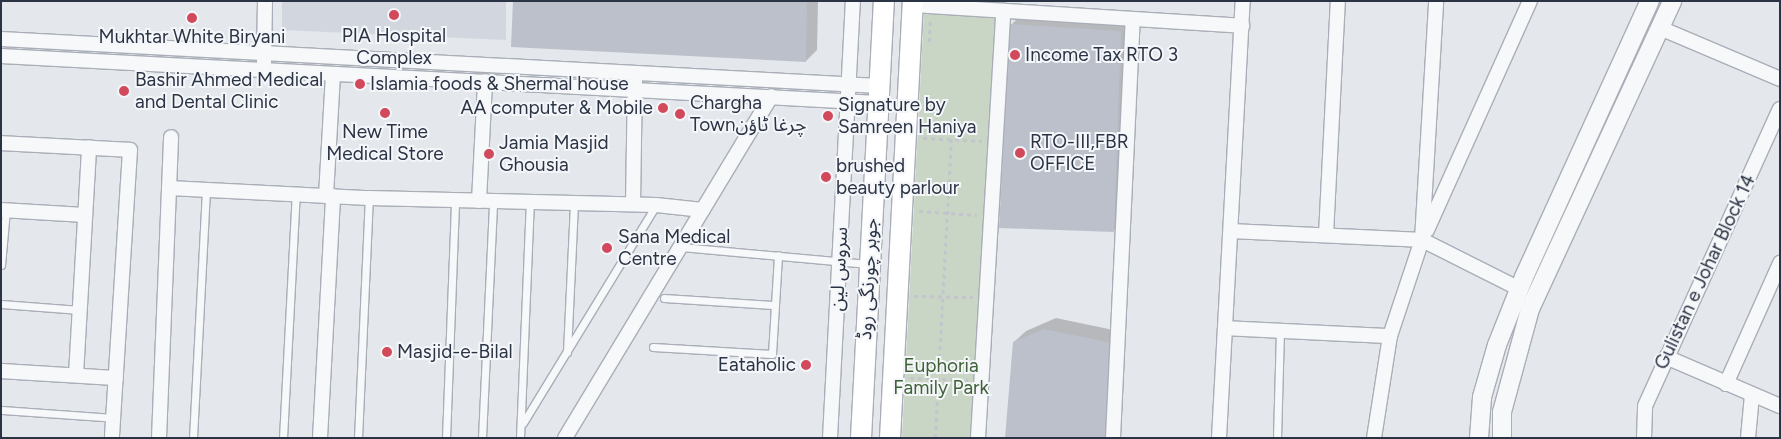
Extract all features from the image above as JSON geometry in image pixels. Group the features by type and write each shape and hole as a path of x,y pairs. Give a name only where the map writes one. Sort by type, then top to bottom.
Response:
{"main road":[{"name":"جوہر چورنگی روڈ","path":"861,438 868,264 884,1"},
{"name":"جوہر چورنگی روڈ","path":"890,438 912,3"}],"street":[{"path":"264,70 265,1"},
{"name":"سروس لین","path":"830,438 853,1"},
{"path":"1218,438 1232,231 1243,1"},
{"path":"1326,235 1338,1"},
{"path":"1422,240 1436,1"},
{"path":"1374,438 1390,336 1422,240 1530,1"},
{"path":"1479,438 1482,397 1497,345 1520,288 1650,1"},
{"path":"1502,438 1502,412 1530,309 1672,1"},
{"path":"912,3 1003,11 1242,26"},
{"path":"978,438 1003,11"},
{"path":"1113,438 1133,19"},
{"path":"1660,28 1780,78"},
{"path":"1,39 264,55 849,84 879,94"},
{"path":"1628,51 1646,59"},
{"path":"1,56 771,96 848,99 879,94"},
{"path":"320,438 333,74"},
{"path":"633,204 634,74"},
{"path":"485,81 486,201"},
{"path":"565,438 771,96"},
{"name":"Gulistan e Johar Block 14","path":"1644,438 1645,406 1780,109"},
{"path":"158,438 171,137"},
{"path":"1,143 130,150 112,438"},
{"path":"76,375 89,148"},
{"path":"169,188 369,198 633,204 704,210"},
{"path":"4,210 85,215"},
{"path":"1232,231 1422,240 1520,288"},
{"path":"1726,384 1780,263"},
{"path":"1226,328 1390,336"},
{"path":"1666,357 1780,406"},
{"path":"1,371 116,378"},
{"path":"1748,438 1752,395"}],"lane":[{"path":"193,438 206,190"},
{"path":"282,438 296,194"},
{"path":"358,438 369,198"},
{"path":"446,438 455,200"},
{"path":"482,438 486,201"},
{"path":"520,438 523,423 530,202"},
{"path":"567,354 574,204"},
{"path":"523,423 567,354 656,205"},
{"path":"1,265 4,210"},
{"path":"681,247 868,264"},
{"path":"653,347 772,354 773,305 778,255"},
{"path":"664,298 773,305"},
{"path":"1,304 80,310"},
{"path":"1277,438 1280,331"},
{"path":"1,410 114,418"}],"path":[{"path":"923,138 984,141"},
{"path":"935,438 951,139"},
{"path":"919,212 980,215"},
{"path":"914,296 976,298"},
{"path":"910,378 973,380"}],"shaded area":[{"name":"PIA Hospital Complex","path":"282,1 506,1 506,40 282,30"}],"green space":[{"name":"Euphoria Family Park","path":"924,12 995,17 974,438 902,438"}],"building":[{"path":"513,1 807,1 806,62 511,47"},
{"path":"1010,24 1121,31 1114,232 999,228"},
{"path":"1044,329 1112,343 1108,438 1005,438 1013,342"}],"place":[{"name":"PIA Hospital Complex","path":"394,15"},
{"name":"Mukhtar White Biryani","path":"192,18"},
{"name":"Income Tax RTO 3","path":"1015,55"},
{"name":"Islamia foods & Shermal house","path":"360,84"},
{"name":"Bashir Ahmed Medical and Dental Clinic","path":"124,91"},
{"name":"AA computer & Mobile","path":"663,108"},
{"name":"New Time Medical Store","path":"385,113"},
{"name":"Chargha Townچرغا ٹاؤن","path":"680,114"},
{"name":"Signature by Samreen Haniya","path":"828,116"},
{"name":"RTO-III,FBR OFFICE","path":"1020,153"},
{"name":"Jamia Masjid Ghousia","path":"489,154"},
{"name":"brushed beauty parlour","path":"826,177"},
{"name":"Sana Medical Centre","path":"607,248"},
{"name":"Masjid-e-Bilal","path":"387,352"},
{"name":"Eataholic","path":"806,365"}]}
